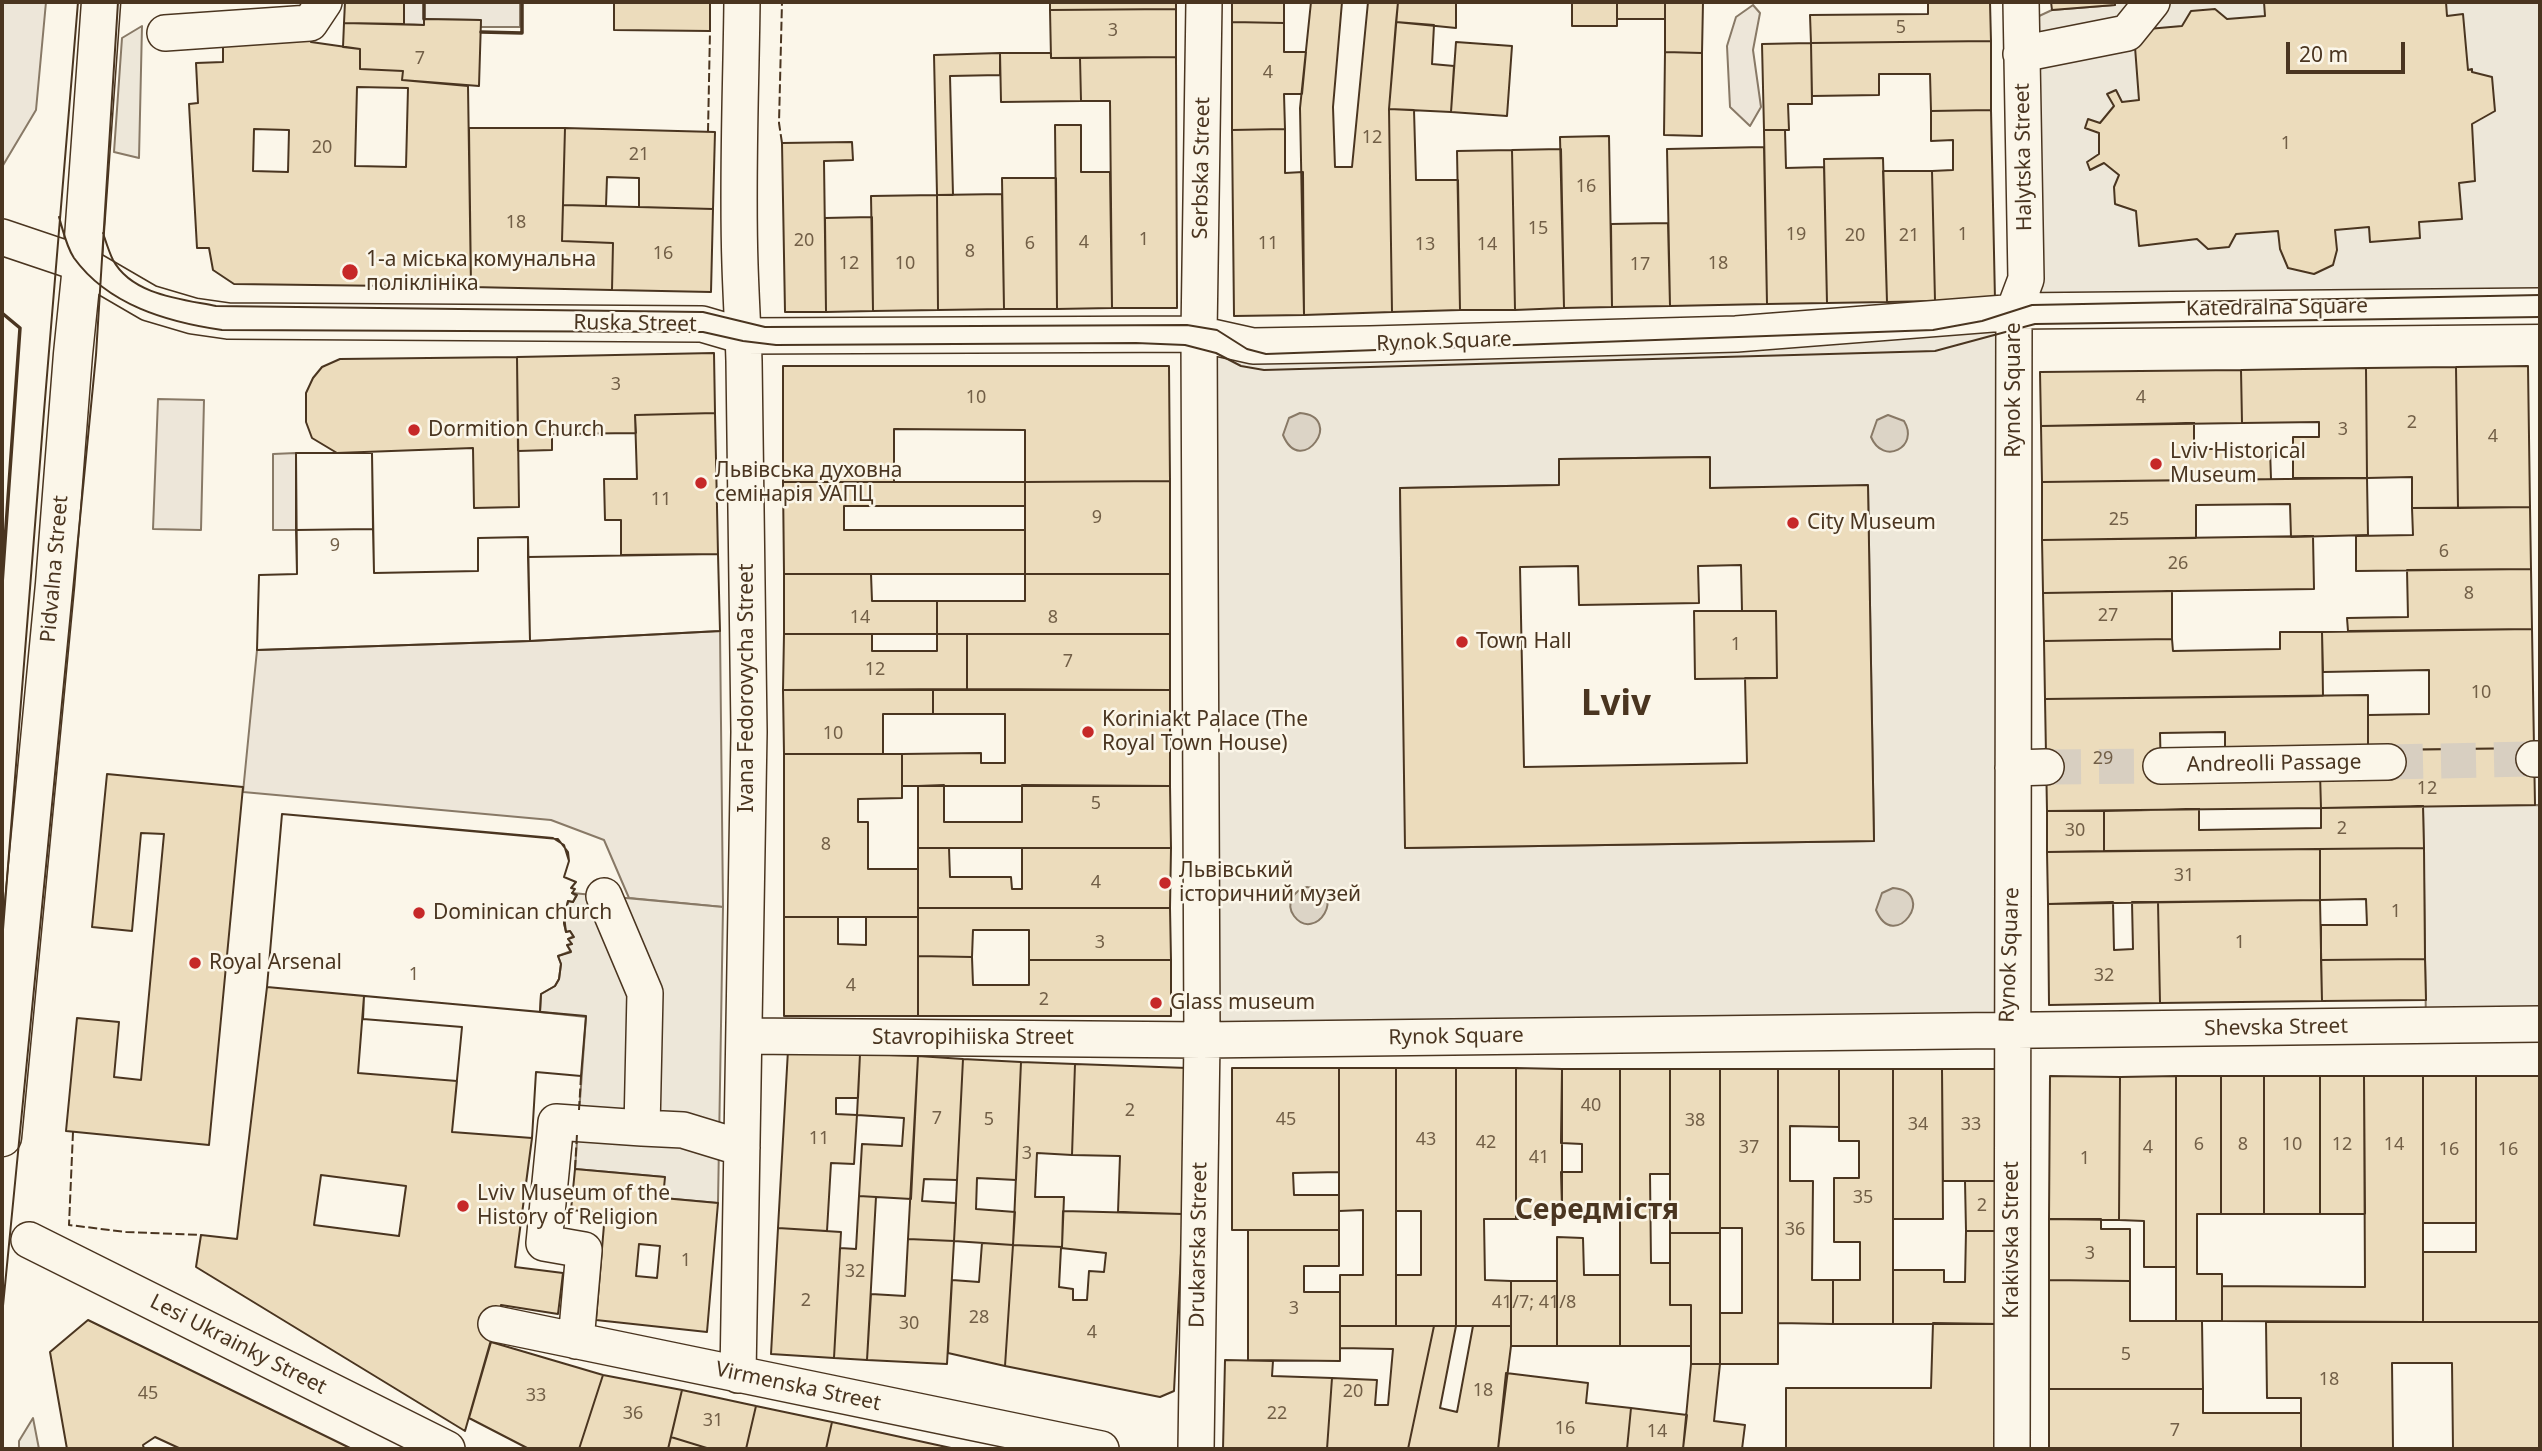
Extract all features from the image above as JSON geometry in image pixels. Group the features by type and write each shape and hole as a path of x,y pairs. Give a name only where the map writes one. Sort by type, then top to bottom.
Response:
{"main road":[{"name":"Pidvalna Street","path":"2,1137 55,584 101,2"}],"street":[{"path":"165,33 310,23 324,2"},
{"name":"Ivana Fedorovycha Street","path":"738,1374 749,732 740,265 742,2"},
{"name":"Serbska Street","path":"1199,334 1204,2"},
{"name":"Halytska Street","path":"2014,310 2026,279 2021,2"},
{"path":"2021,54 2127,33 2152,2"},
{"name":"Ruska Street","path":"2,237 82,264 149,303 193,316 228,321 702,324 743,336 1199,334"},
{"name":"Katedralna Square","path":"2014,310 2540,306"},
{"name":"Rynok Square","path":"1199,334 1253,346 1680,336 1749,333 2005,313 2014,310 2029,768 2012,1031 1202,1040"},
{"path":"1199,334 1202,1040"},
{"name":"Andreolli Passage","path":"2161,766 2388,762"},
{"path":"604,896 645,993 642,1128"},
{"name":"Shevska Street","path":"2012,1031 2540,1024"},
{"name":"Krakivska Street","path":"2011,1449 2012,1031"},
{"name":"Stavropihiiska Street","path":"744,1036 1202,1040"},
{"name":"Drukarska Street","path":"1196,1449 1202,1040"},
{"path":"576,1341 584,1250 544,1243 556,1122 683,1130 742,1148"},
{"name":"Lesi Ukrainky Street","path":"29,1240 447,1449"},
{"name":"Virmenska Street","path":"496,1324 1101,1449"}],"shaded area":[{"path":"2,2 46,2 36,110 2,167"},
{"path":"404,2 520,2 520,27 481,27 480,20 425,19 424,25 404,24"},
{"path":"2115,2 2540,2 2540,306 2014,311 2012,1031 1202,1040 1199,334 2014,310 2022,24 2052,10 2115,5","holes":["1709,457 1710,488 1868,486 1874,841 1406,848 1400,488 1559,485 1559,459"]},
{"path":"1753,5 1760,13 1753,50 1761,107 1750,126 1730,107 1727,46 1736,17"},
{"path":"142,26 139,158 114,152 122,38"},
{"path":"158,399 204,400 201,530 153,529"},
{"path":"1300,413 1313,417 1319,424 1320,433 1316,442 1300,451 1291,447 1283,435 1289,418"},
{"path":"1888,415 1904,421 1908,430 1904,445 1891,452 1877,446 1871,437 1877,420"},
{"path":"296,453 296,530 273,530 273,454"},
{"path":"720,631 723,907 629,898 604,840 551,820 243,792 257,650 530,641"},
{"path":"2540,805 2540,1024 2426,1026 2423,806"},
{"path":"1307,887 1320,891 1326,897 1327,905 1319,920 1311,924 1302,923 1294,916 1290,907 1295,894"},
{"path":"1893,888 1906,892 1912,899 1913,908 1909,917 1893,926 1884,922 1876,910 1882,893"},
{"path":"572,893 723,907 718,1203 663,1198 664,1177 575,1169 586,1017 540,1012 541,994 555,986 559,979 561,964 558,956 571,951 567,945 572,944 568,939 573,936 570,931 566,932 564,923 568,901 573,902 576,896"},
{"path":"33,1418 39,1449 19,1449 19,1441"}],"building":[{"path":"345,2 404,2 404,24 344,23"},
{"path":"614,2 710,2 710,31 614,30"},
{"path":"1050,2 1176,2 1176,9 1050,10"},
{"path":"1232,2 1284,2 1284,23 1232,22"},
{"path":"1311,2 1342,2 1333,107 1335,167 1352,167 1368,2 1398,2 1389,109 1392,312 1304,315 1300,108"},
{"path":"1398,2 1456,2 1456,28 1396,22"},
{"path":"1572,2 1617,2 1617,26 1572,26"},
{"path":"1617,2 1665,2 1665,19 1617,19"},
{"path":"1665,2 1703,2 1702,53 1665,52"},
{"path":"1928,2 1990,2 1991,41 1811,43 1810,15 1928,14"},
{"path":"2051,2 2115,2 2115,5 2052,10"},
{"path":"2264,2 2446,2 2447,16 2463,14 2468,70 2492,77 2495,111 2472,124 2475,181 2459,183 2462,219 2419,222 2420,238 2370,242 2369,227 2335,230 2337,250 2333,265 2314,274 2288,268 2280,249 2278,231 2236,234 2229,247 2208,249 2197,239 2139,246 2136,211 2115,204 2114,187 2119,175 2104,163 2090,170 2087,162 2099,154 2099,133 2085,128 2088,119 2100,123 2114,106 2107,94 2116,90 2122,102 2139,100 2135,47 2148,29 2182,26 2191,11 2215,9 2227,19 2265,16"},
{"path":"1176,9 1176,57 1051,58 1050,10"},
{"path":"424,19 481,20 479,86 402,80 403,71 360,69 360,49 343,47 344,23 424,25"},
{"path":"1232,22 1284,23 1284,52 1306,52 1302,94 1284,94 1285,129 1232,130"},
{"path":"1396,22 1434,25 1432,64 1454,66 1451,112 1389,109"},
{"path":"312,32 311,42 360,49 360,69 403,71 402,80 468,86 471,287 234,284 213,270 209,248 197,248 189,104 198,103 196,63 223,62 223,42","holes":["357,87 408,88 406,167 355,166","254,129 289,130 288,172 253,171"]},
{"path":"1991,41 1991,110 1931,111 1930,74 1879,74 1879,95 1812,96 1811,43"},
{"path":"1456,42 1512,46 1507,116 1451,112"},
{"path":"1811,43 1812,104 1788,104 1789,130 1764,130 1762,44"},
{"path":"1665,52 1702,53 1702,136 1664,135"},
{"path":"1000,53 1051,53 1051,58 1080,58 1081,101 1001,102"},
{"path":"1000,53 1000,75 950,76 953,195 937,195 934,55"},
{"path":"1176,57 1177,308 1112,308 1110,101 1081,101 1080,58"},
{"path":"1389,109 1414,110 1416,180 1458,180 1460,310 1392,312"},
{"path":"1991,110 1995,300 1935,301 1932,171 1953,170 1953,140 1931,141 1931,111"},
{"path":"1055,125 1081,125 1081,172 1110,172 1112,308 1057,309"},
{"path":"469,128 565,128 562,241 613,243 612,290 471,287"},
{"path":"565,128 715,132 713,209 639,207 639,178 607,177 606,206 563,205"},
{"path":"1285,129 1285,173 1303,172 1304,315 1234,316 1232,130"},
{"path":"1764,130 1785,130 1786,168 1824,167 1827,303 1767,304"},
{"path":"1609,136 1612,307 1564,308 1560,137"},
{"path":"852,142 853,160 824,161 826,312 785,312 782,143"},
{"path":"1764,147 1767,304 1670,306 1667,149"},
{"path":"1561,149 1564,308 1515,310 1512,150"},
{"path":"1512,150 1515,310 1460,310 1457,151"},
{"path":"1883,158 1887,302 1827,303 1824,159"},
{"path":"1883,171 1932,171 1935,301 1887,302"},
{"path":"1002,178 1056,178 1057,309 1004,309"},
{"path":"1002,194 1004,309 938,310 937,195"},
{"path":"937,195 938,310 873,311 871,196"},
{"path":"563,205 713,209 711,292 612,290 613,243 562,241"},
{"path":"872,217 873,311 826,312 825,218"},
{"path":"1668,223 1670,306 1612,307 1611,224"},
{"path":"714,353 715,413 635,415 636,433 552,434 552,450 518,451 517,357"},
{"name":"Dormition Church","path":"517,357 519,507 474,508 473,448 337,453 312,438 306,422 306,393 313,378 322,367 340,359"},
{"path":"783,366 1169,366 1170,481 1025,482 1025,430 894,429 894,482 783,482"},
{"path":"2528,366 2530,507 2458,508 2456,367"},
{"path":"2456,367 2458,508 2412,508 2412,477 2367,478 2366,368"},
{"path":"2366,368 2367,478 2293,478 2293,437 2319,437 2319,422 2242,423 2241,370"},
{"path":"2241,370 2242,423 2041,426 2040,372"},
{"path":"715,413 718,554 621,555 621,520 605,520 604,479 637,479 635,415"},
{"name":"Lviv Historical Museum","path":"2194,423 2194,449 2270,449 2271,479 2042,482 2041,426"},
{"path":"296,453 372,453 374,573 478,571 478,538 528,537 528,557 718,554 720,631 530,641 257,650 259,575 297,574"},
{"path":"296,453 372,453 373,529 296,530"},
{"name":"Town Hall","path":"1710,457 1710,488 1868,485 1874,841 1405,848 1400,488 1559,485 1559,459","holes":["1741,565 1742,611 1776,611 1777,678 1745,678 1747,763 1524,767 1520,567 1578,566 1579,605 1699,603 1698,566"]},
{"path":"2367,478 2368,535 2291,537 2290,504 2196,505 2196,538 2042,540 2042,482"},
{"path":"1170,481 1170,574 1025,574 1025,482"},
{"path":"783,482 1025,482 1025,506 844,506 844,530 1025,530 1025,574 784,574"},
{"path":"2530,507 2531,569 2356,571 2356,536 2413,535 2412,508"},
{"path":"373,529 374,573 478,571 478,538 528,537 530,641 257,650 259,575 297,574 296,530"},
{"path":"2313,536 2314,589 2043,593 2042,540"},
{"path":"718,554 720,631 530,641 528,557"},
{"path":"2531,569 2532,629 2348,631 2347,618 2408,617 2407,570"},
{"path":"784,574 871,574 872,601 937,601 937,634 784,634"},
{"path":"1025,574 1170,574 1170,634 937,634 937,601 1025,601"},
{"path":"2172,591 2172,639 2044,641 2043,593"},
{"path":"1694,611 1776,611 1777,678 1695,679"},
{"path":"2532,629 2534,748 2368,750 2368,715 2429,714 2429,670 2323,672 2322,632"},
{"path":"2280,632 2322,632 2323,696 2045,699 2044,641 2172,639 2173,651 2280,649"},
{"path":"784,634 872,634 872,651 937,651 937,634 967,634 967,689 783,690"},
{"path":"967,634 1170,634 1170,690 967,689"},
{"path":"783,690 933,690 933,714 883,714 883,754 784,754"},
{"name":"Koriniakt Palace (The Royal Town House)","path":"933,690 1170,690 1170,786 902,786 902,754 981,753 981,763 1005,763 1005,714 933,714"},
{"path":"2368,695 2368,750 2225,752 2225,732 2160,733 2161,775 2320,773 2321,808 2047,811 2045,699"},
{"path":"2534,748 2535,805 2321,808 2320,773 2388,750"},
{"path":"784,754 902,754 902,798 858,799 858,822 868,822 868,869 918,869 918,917 784,917"},
{"path":"107,774 243,787 209,1145 66,1131 77,1018 119,1022 114,1077 141,1080 164,834 141,833 132,931 92,927"},
{"path":"944,785 944,822 1022,822 1022,785 1170,786 1171,848 918,848 918,786"},
{"path":"2423,806 2424,848 2104,851 2104,811 2199,809 2199,830 2321,828 2321,808"},
{"path":"2047,811 2104,811 2104,851 2047,852"},
{"name":"Dominican church","path":"282,814 553,838 564,845 569,861 564,877 576,882 571,888 575,889 572,893 577,895 573,902 568,901 564,916 566,932 570,931 574,937 568,939 572,944 567,945 571,952 558,956 561,964 559,979 555,986 541,994 540,1012 586,1016 581,1076 536,1072 532,1138 452,1132 462,1027 363,1019 364,996 267,987"},
{"name":"Dominican church","path":"282,814 558,839 568,852 569,861 564,877 576,882 571,888 575,889 572,893 577,895 573,902 568,901 564,923 566,932 570,931 574,937 568,939 572,944 567,945 571,952 558,956 561,964 559,979 555,986 541,994 540,1012 267,987"},
{"path":"918,848 949,848 950,877 1011,877 1012,889 1022,889 1022,848 1171,848 1170,908 918,908"},
{"path":"2424,848 2425,959 2321,960 2321,925 2367,925 2366,899 2320,900 2320,849"},
{"path":"2320,849 2320,900 2048,904 2047,852"},
{"path":"2320,900 2322,1001 2160,1003 2158,902"},
{"path":"2113,902 2114,950 2133,949 2132,902 2158,902 2160,1003 2049,1005 2048,904"},
{"path":"918,908 1170,908 1171,960 1029,960 1029,930 973,930 972,957 918,956"},
{"path":"784,917 838,917 838,944 866,945 866,917 918,917 918,1016 784,1016"},
{"path":"918,956 972,957 973,985 1029,985 1029,960 1171,960 1171,1016 918,1016"},
{"path":"2425,959 2426,1000 2322,1001 2321,960"},
{"name":"Lviv Museum of the History of Religion","path":"267,987 364,996 358,1073 457,1081 452,1132 532,1138 515,1267 563,1273 558,1314 501,1305 465,1431 196,1267 201,1235 237,1239","holes":["321,1175 406,1186 399,1236 314,1225"]},
{"name":"Lviv Museum of the History of Religion","path":"364,996 586,1016 581,1076 536,1072 532,1138 452,1132 462,1027 363,1019"},
{"path":"788,1050 860,1054 858,1098 836,1098 836,1114 857,1115 854,1164 831,1163 827,1231 778,1228"},
{"path":"860,1054 918,1056 911,1199 859,1196 862,1144 902,1146 904,1118 857,1115"},
{"path":"918,1056 963,1059 957,1180 924,1179 922,1201 956,1203 954,1241 908,1239"},
{"path":"963,1059 1021,1062 1016,1180 977,1178 976,1209 1015,1212 1013,1245 954,1241"},
{"path":"1021,1062 1075,1064 1072,1155 1037,1153 1035,1197 1064,1197 1062,1247 1013,1245"},
{"path":"1075,1064 1187,1068 1183,1214 1118,1212 1120,1156 1072,1155"},
{"path":"1232,1068 1339,1068 1339,1172 1293,1173 1294,1195 1339,1195 1339,1230 1232,1230"},
{"path":"1339,1068 1396,1068 1396,1326 1340,1326 1340,1275 1363,1275 1363,1210 1339,1211"},
{"path":"1396,1068 1456,1068 1456,1326 1396,1326 1396,1275 1421,1275 1421,1211 1396,1211"},
{"path":"1456,1068 1516,1068 1516,1219 1484,1219 1485,1280 1511,1281 1511,1326 1456,1326"},
{"path":"1516,1068 1562,1069 1562,1219 1516,1219"},
{"path":"1562,1069 1620,1069 1620,1208 1562,1208 1561,1172 1582,1172 1582,1144 1561,1143"},
{"path":"1620,1069 1670,1069 1670,1174 1650,1174 1651,1263 1670,1263 1670,1305 1691,1305 1691,1346 1620,1346"},
{"path":"1670,1069 1720,1069 1720,1233 1670,1233"},
{"path":"1720,1069 1778,1069 1778,1364 1720,1364 1720,1313 1742,1313 1742,1228 1720,1228"},
{"path":"1778,1069 1839,1069 1839,1127 1790,1126 1790,1181 1813,1181 1812,1280 1833,1280 1833,1324 1778,1323"},
{"path":"1839,1069 1893,1069 1893,1324 1833,1324 1833,1280 1860,1280 1860,1242 1834,1242 1834,1178 1859,1178 1859,1141 1839,1141"},
{"path":"1893,1069 1942,1069 1943,1219 1893,1219"},
{"path":"1942,1069 1999,1069 1999,1181 1943,1181"},
{"path":"2050,1076 2120,1077 2119,1220 2049,1219"},
{"path":"2176,1076 2221,1076 2221,1214 2197,1214 2197,1274 2222,1274 2222,1321 2176,1321"},
{"path":"2176,1076 2176,1267 2144,1267 2144,1221 2119,1220 2120,1077"},
{"path":"2221,1076 2264,1076 2264,1214 2221,1214"},
{"path":"2264,1076 2320,1076 2320,1214 2264,1214"},
{"path":"2320,1076 2364,1076 2365,1214 2320,1214"},
{"path":"2364,1076 2423,1076 2423,1322 2222,1321 2222,1286 2365,1287"},
{"path":"2423,1076 2476,1076 2476,1223 2423,1223"},
{"path":"2476,1076 2540,1076 2540,1322 2423,1322 2423,1252 2476,1252"},
{"path":"575,1169 665,1177 663,1198 718,1203 707,1332 596,1320 605,1213 571,1210","holes":["639,1244 660,1246 657,1278 636,1276"]},
{"path":"1965,1181 1999,1181 1999,1231 1966,1231"},
{"path":"859,1196 876,1197 867,1360 834,1358 840,1248 856,1249"},
{"path":"1063,1211 1183,1214 1174,1391 1160,1397 1005,1366 1013,1245 1062,1247","holes":["1061,1248 1106,1253 1104,1272 1089,1271 1087,1300 1073,1300 1073,1289 1059,1287"]},
{"path":"2049,1219 2101,1219 2101,1229 2130,1229 2130,1281 2049,1280"},
{"path":"778,1228 841,1232 834,1358 771,1354"},
{"path":"1248,1230 1339,1230 1339,1266 1304,1266 1304,1292 1340,1292 1340,1361 1248,1360"},
{"path":"1966,1231 1999,1231 1999,1324 1893,1324 1893,1270 1944,1270 1944,1282 1965,1282"},
{"path":"1670,1233 1720,1233 1720,1364 1691,1364 1691,1305 1670,1305"},
{"path":"1557,1237 1583,1238 1584,1275 1620,1275 1620,1346 1557,1346"},
{"path":"908,1239 954,1241 947,1364 867,1360 871,1294 905,1296"},
{"path":"982,1243 1013,1245 1005,1366 948,1353 952,1280 979,1282"},
{"path":"2049,1280 2130,1281 2130,1321 2202,1321 2203,1389 2049,1389"},
{"path":"1511,1281 1557,1281 1557,1346 1511,1346"},
{"path":"88,1320 352,1449 181,1449 155,1437 143,1445 144,1449 67,1449 50,1352"},
{"path":"2266,1322 2540,1322 2540,1449 2453,1449 2452,1363 2392,1363 2393,1449 2301,1449 2301,1398 2267,1398"},
{"path":"1933,1323 1999,1324 1996,1449 1786,1449 1786,1388 1931,1388"},
{"path":"1340,1326 1434,1326 1408,1449 1327,1449 1332,1378 1377,1380 1375,1405 1388,1405 1393,1349 1340,1348"},
{"path":"1434,1326 1456,1326 1440,1408 1457,1412 1473,1326 1511,1326 1511,1346 1498,1449 1408,1449"},
{"path":"491,1342 603,1375 579,1449 529,1449 469,1418"},
{"path":"1225,1360 1273,1361 1272,1376 1332,1378 1327,1449 1223,1449"},
{"path":"1691,1364 1720,1364 1714,1421 1745,1425 1742,1449 1683,1449"},
{"path":"1506,1373 1588,1383 1586,1403 1631,1408 1627,1449 1498,1449"},
{"path":"603,1375 682,1390 668,1449 579,1449"},
{"path":"2049,1389 2203,1389 2203,1413 2301,1413 2301,1449 2049,1449"},
{"path":"682,1390 756,1406 746,1449 710,1449 671,1437"},
{"path":"756,1406 832,1422 826,1449 746,1449"},
{"path":"1631,1408 1687,1415 1683,1449 1627,1449"},
{"path":"832,1422 951,1448 826,1449"},
{"path":"671,1437 710,1449 668,1449"}],"tunnel":[{"path":"2388,762 2534,759"},
{"path":"2046,767 2161,766"}],"tram line":[{"path":"2,942 78,2"},
{"path":"2,1316 96,355 118,2"},
{"path":"59,217 74,258 104,288 140,309 180,322 222,330 703,332 776,345 1136,343 1185,345 1216,353 1241,366 1264,370 1935,351 2035,324 2540,317"},
{"path":"103,233 113,260 121,272 132,281 158,294 216,306 703,312 765,327 1187,325 1217,330 1247,349 1266,354 1933,330 1982,321 2032,305 2540,295"}],"fence":[{"path":"782,2 779,123 782,143"},
{"path":"708,132 710,31"},
{"path":"579,1110 581,1076"},
{"path":"73,1132 69,1225 126,1232 201,1235"},
{"path":"575,1169 577,1134"}],"wall":[{"path":"424,2 424,19"},
{"path":"481,32 522,33 522,2"},
{"path":"2,313 20,328 2,584"}],"place":[{"name":"1-а міська комунальна поліклініка","path":"350,272"},
{"name":"Dormition Church","path":"414,430"},
{"name":"Lviv Historical Museum","path":"2156,464"},
{"name":"Львівська духовна семінарія УАПЦ","path":"701,483"},
{"name":"City Museum","path":"1793,523"},
{"name":"Town Hall","path":"1462,642"},
{"name":"Koriniakt Palace (The Royal Town House)","path":"1088,732"},
{"name":"Львівський історичний музей","path":"1165,883"},
{"name":"Dominican church","path":"419,913"},
{"name":"Royal Arsenal","path":"195,963"},
{"name":"Glass museum","path":"1156,1003"},
{"name":"Lviv Museum of the History of Religion","path":"463,1206"}],"district":[{"name":"Lviv","path":"1616,705"},
{"name":"Середмістя","path":"1597,1211"}]}
